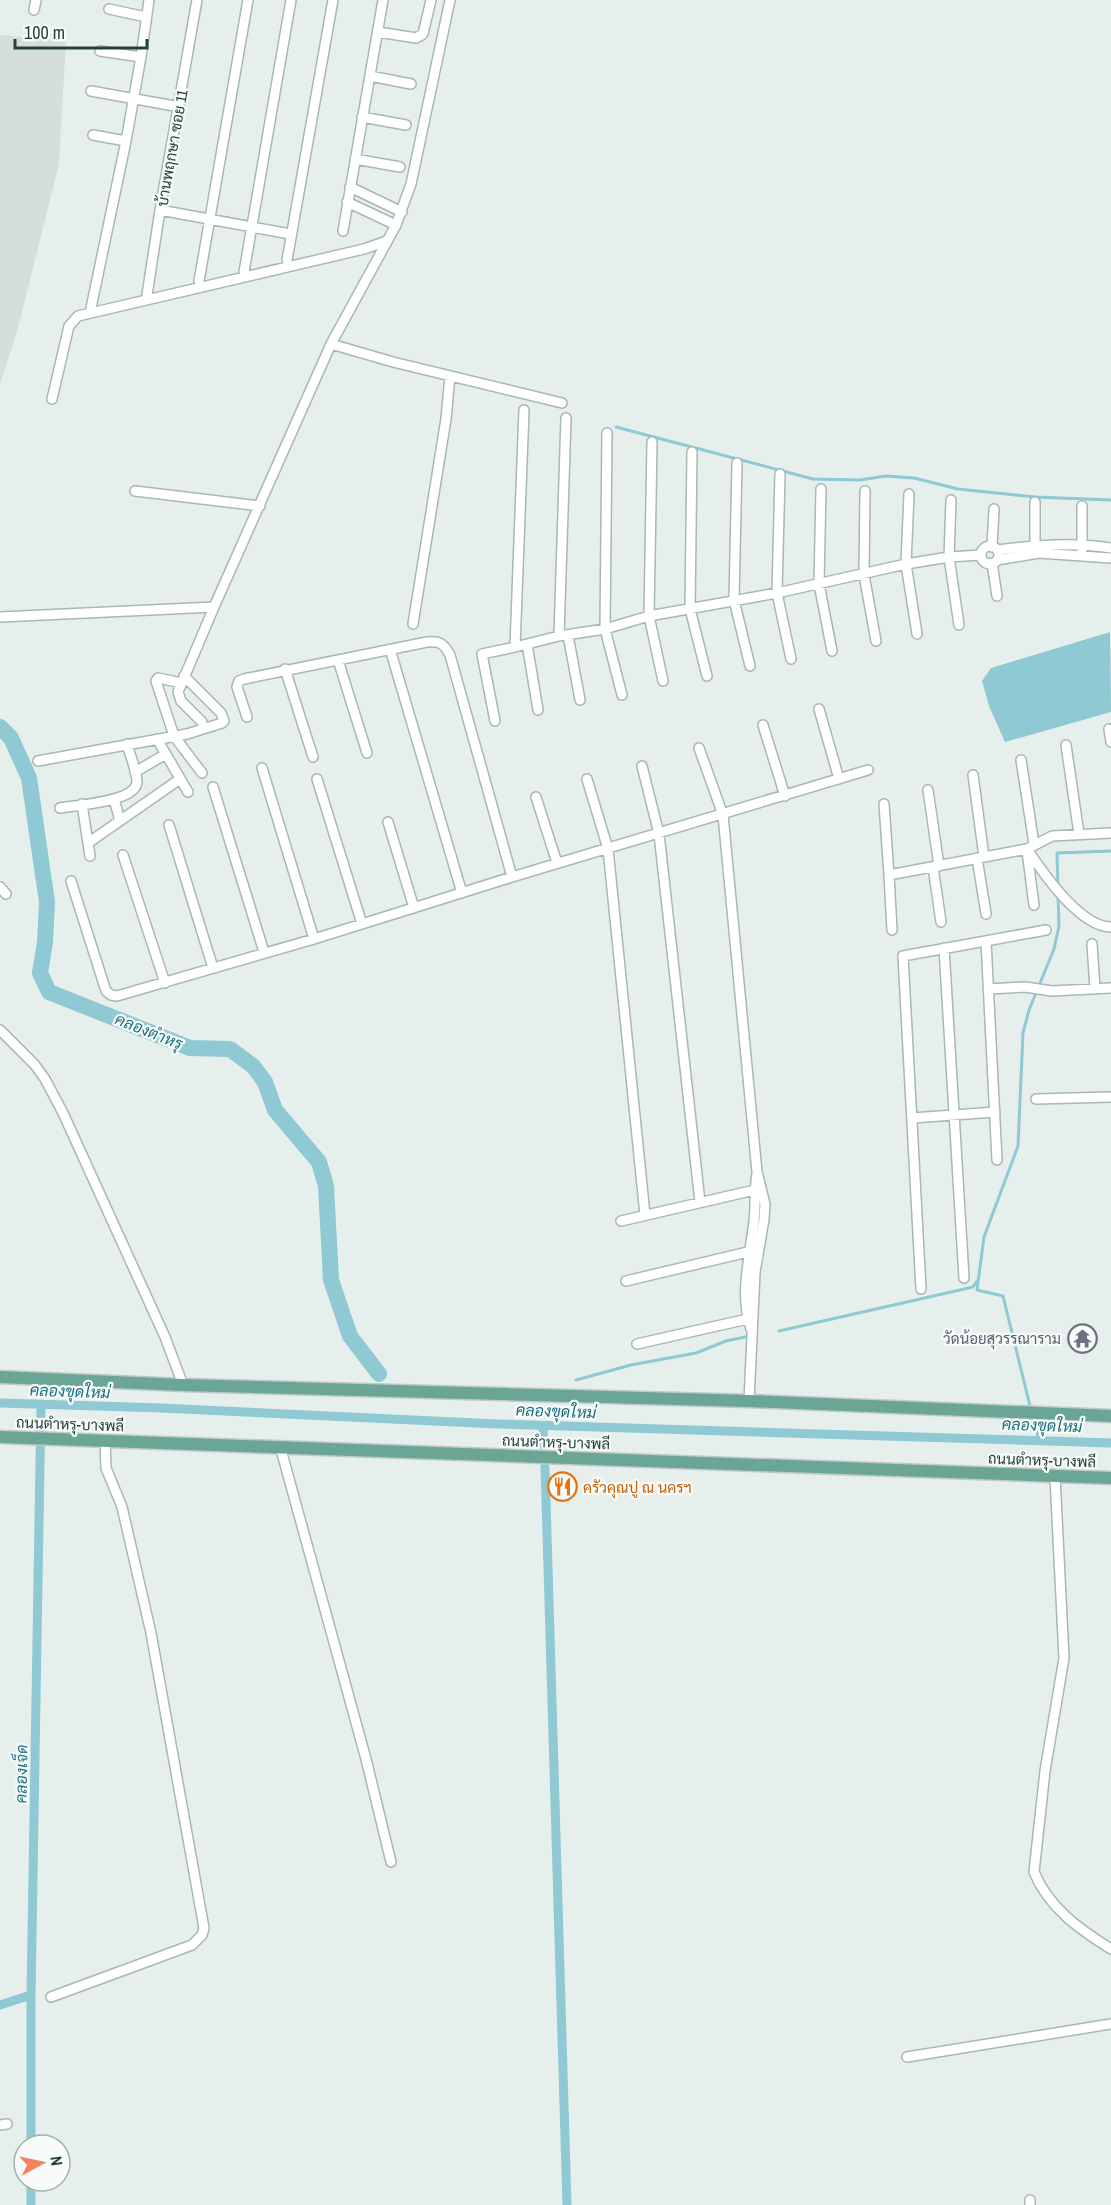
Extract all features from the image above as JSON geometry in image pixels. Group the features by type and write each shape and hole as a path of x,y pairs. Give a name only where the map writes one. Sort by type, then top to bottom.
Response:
{"main road":[{"path":"0,1377 183,1385 749,1401 1111,1416"},
{"name":"ถนนตำหรุ-บางพลี","path":"0,1437 1111,1478"}],"street":[{"path":"91,308 126,141 141,57 148,0"},
{"name":"บ้านพฤกษา ซอย 11","path":"147,296 197,0"},
{"path":"199,281 248,0"},
{"path":"244,272 291,0"},
{"path":"287,260 333,0"},
{"path":"342,231 383,0"},
{"path":"378,32 416,38 423,34 431,0"},
{"path":"202,722 178,697 183,680 331,344 402,212 411,184 450,0"},
{"path":"110,9 146,17"},
{"path":"100,51 141,57"},
{"path":"370,76 411,84"},
{"path":"91,91 180,107"},
{"path":"362,117 406,126"},
{"path":"93,135 126,141"},
{"path":"355,159 400,167"},
{"path":"350,187 402,212"},
{"path":"347,202 396,225"},
{"path":"160,210 290,234"},
{"path":"52,399 69,326 78,316 364,249 387,241"},
{"path":"331,344 562,404"},
{"path":"413,624 446,419 450,376"},
{"path":"515,646 524,410"},
{"path":"566,418 563,635 580,700"},
{"path":"607,433 605,629 622,695"},
{"path":"652,442 649,616 663,681"},
{"path":"692,452 690,609 707,676"},
{"path":"737,464 734,600 750,666"},
{"path":"780,474 777,593 791,659"},
{"path":"821,489 819,584 832,651"},
{"path":"135,491 260,506"},
{"path":"865,491 864,575 876,641"},
{"path":"909,494 906,564 917,634"},
{"path":"951,500 949,557 959,625"},
{"path":"1035,502 1035,545"},
{"path":"1082,555 1083,506"},
{"path":"994,509 994,548 998,555 994,562 997,596"},
{"path":"1111,548 1082,544 1035,545 984,548 981,555 984,562 1039,553 1111,558"},
{"path":"495,721 482,654 563,635 605,629 649,616 777,593 906,564 949,557 981,555"},
{"path":"0,616 214,607"},
{"path":"247,717 237,687 239,681 285,669 390,649 438,641 444,644 512,876"},
{"path":"527,644 538,710"},
{"path":"390,649 462,893"},
{"path":"338,660 367,753"},
{"path":"285,669 313,757"},
{"path":"38,761 174,736 224,721 221,713 183,680 163,678 158,678 156,681 174,736 202,773"},
{"path":"819,709 839,779"},
{"path":"763,725 785,796"},
{"path":"1109,729 1111,742"},
{"path":"157,739 188,792"},
{"path":"60,808 126,796 135,789 138,783 127,744"},
{"path":"1066,745 1079,834"},
{"path":"699,748 723,815 758,1189 764,1219 755,1272 751,1318"},
{"path":"135,772 166,754"},
{"path":"1021,760 1034,905"},
{"path":"642,766 659,834 700,1202"},
{"path":"262,768 314,939"},
{"path":"72,881 106,991 117,996 314,939 512,876 868,770"},
{"path":"972,775 986,914"},
{"path":"88,843 180,779"},
{"path":"317,779 362,924"},
{"path":"587,779 608,849 645,1215"},
{"path":"213,788 264,952"},
{"path":"927,790 941,922"},
{"path":"536,796 557,863"},
{"path":"114,799 120,821"},
{"path":"82,804 90,856"},
{"path":"884,804 892,930"},
{"path":"388,822 414,908"},
{"path":"170,825 213,968"},
{"path":"889,875 1030,847 1052,836 1111,833"},
{"path":"1030,847 1047,878 1063,897 1101,927 1111,927"},
{"path":"123,855 165,983"},
{"path":"921,1289 903,956 1046,930"},
{"path":"986,941 997,1160"},
{"path":"1092,944 1095,989"},
{"path":"944,948 964,1278"},
{"path":"988,988 1025,987 1052,991 1111,988"},
{"path":"0,1030 35,1065 63,1113 165,1337 183,1385"},
{"path":"1036,1099 1111,1097"},
{"path":"912,1119 995,1112"},
{"path":"621,1221 758,1189"},
{"path":"749,1401 752,1332 746,1278 758,1189"},
{"path":"626,1281 759,1250"},
{"path":"637,1344 751,1318"},
{"path":"51,1997 192,1945 202,1935 204,1928 151,1633 122,1507 106,1468 105,1440"},
{"path":"280,1446 366,1760 391,1862"},
{"path":"1055,1476 1064,1658 1045,1771 1034,1872 1039,1884 1063,1915 1075,1926 1111,1949"},
{"path":"907,2057 1111,2024"}],"shaded area":[{"path":"0,35 66,41 59,164 17,332 0,384"}],"water":[{"path":"1110,632 1111,712 1005,742 989,706 982,681 991,668"}],"waterway":[{"path":"616,427 813,479 860,480 886,476 914,478 958,489 1035,497 1111,500"},
{"name":"คลองตำหรุ","path":"0,727 11,738 29,778 47,902 45,942 40,973 49,992 190,1048 230,1049 253,1066 265,1082 275,1110 319,1162 326,1186 331,1280 350,1336 379,1374"},
{"path":"1058,886 1057,853 1111,851"},
{"path":"1031,1410 1003,1296 977,1290 984,1237 1018,1146 1023,1033 1029,1010 1054,949 1059,926 1058,895"},
{"path":"779,1331 973,1287 977,1281"},
{"path":"576,1380 631,1365 696,1353 726,1341 745,1337"},
{"name":"คลองขุดใหม่","path":"0,1403 162,1408 498,1424 1111,1443"},
{"name":"คลองเจ็ด","path":"31,2133 31,1995 41,1404"},
{"path":"1033,1416 1039,1441"},
{"path":"543,1426 544,1446"},
{"path":"545,1467 567,2205"},
{"path":"0,2005 31,1995"},
{"name":"คลองเจ็ด","path":"31,2193 31,2205"}],"place":[{"name":"วัดน้อยสุวรรณาราม","path":"1082,1338"},
{"name":"ครัวคุณปู ณ นครฯ","path":"562,1487"}]}
